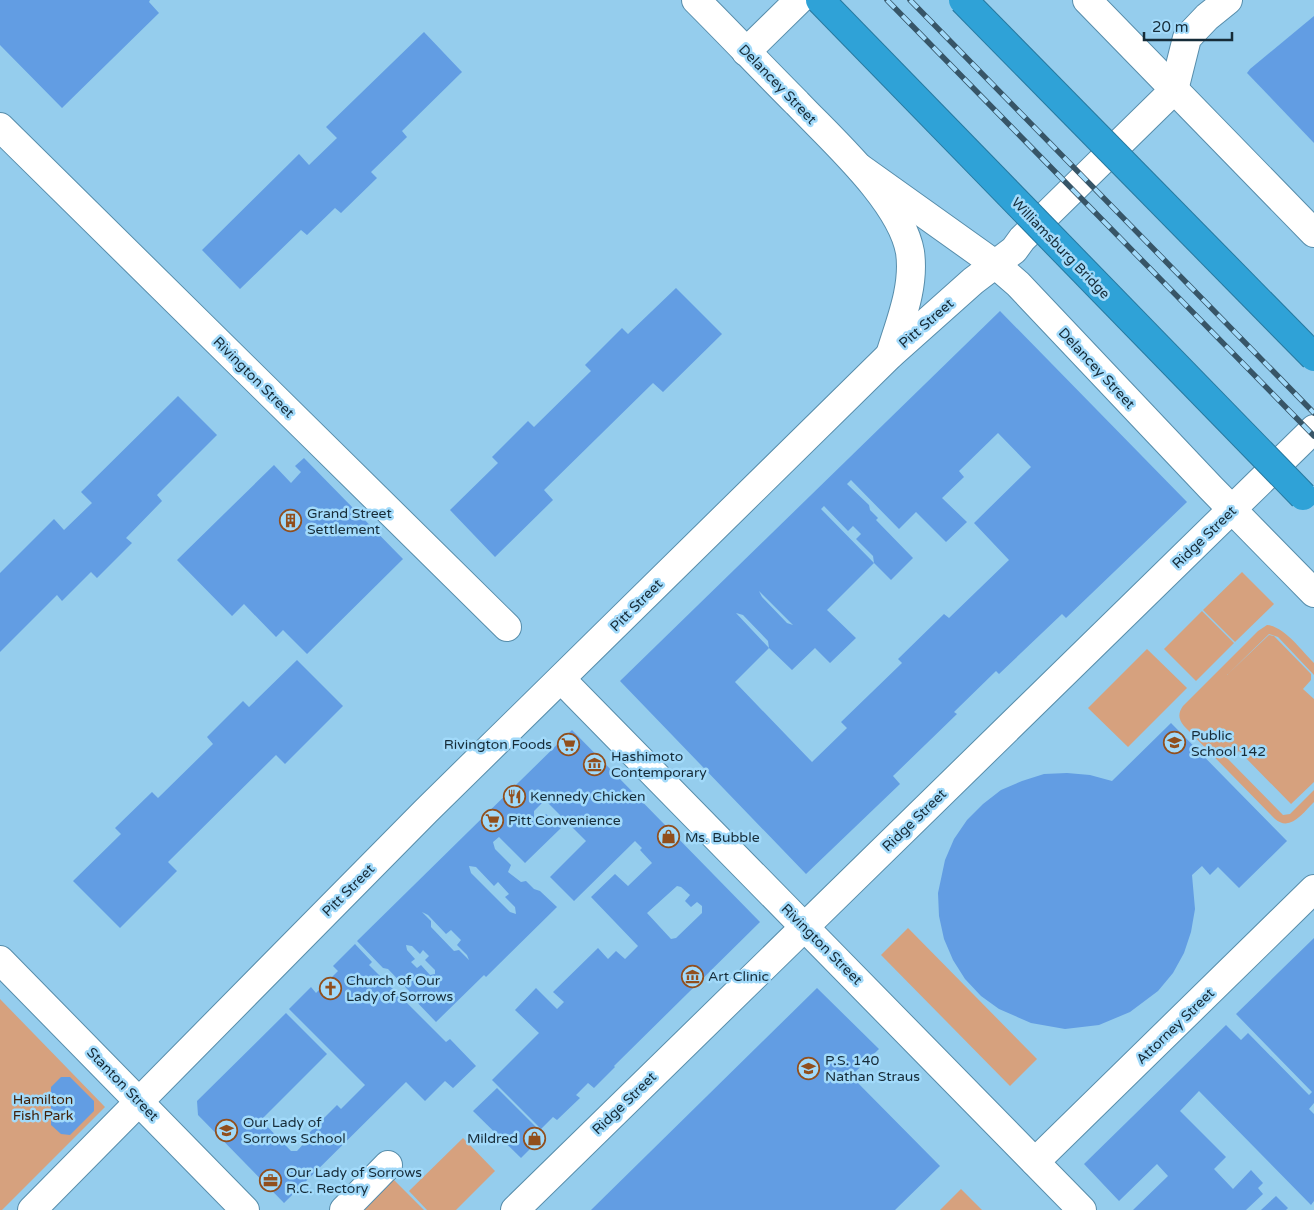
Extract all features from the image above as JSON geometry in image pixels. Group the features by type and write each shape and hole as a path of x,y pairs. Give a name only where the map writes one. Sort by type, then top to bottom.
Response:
{"highway":[{"name":"Williamsburg Bridge","path":"820,0 1303,496"},
{"path":"963,0 1314,357"}],"street":[{"name":"Delancey Street","path":"696,0 860,168 895,214 905,233 910,252 910,288 890,355"},
{"path":"746,52 798,0"},
{"path":"1087,0 1314,233"},
{"path":"1174,90 1187,38 1207,17 1228,0"},
{"name":"Pitt Street","path":"32,1210 413,825 890,355 973,281 1014,250 1022,239 1174,90"},
{"name":"Rivington Street","path":"0,127 508,627"},
{"name":"Delancey Street","path":"860,168 996,264 1018,284 1232,510 1314,593"},
{"name":"Ridge Street","path":"514,1210 1314,429"},
{"name":"Rivington Street","path":"561,679 1082,1210"},
{"name":"Attorney Street","path":"1036,1162 1314,889"},
{"name":"Stanton Street","path":"0,960 245,1210"},
{"path":"344,1210 388,1165"}],"green space":[{"path":"1242,572 1274,604 1235,642 1203,610"},
{"path":"1202,611 1234,643 1196,681 1164,649"},
{"path":"1267,625 1273,626 1286,634 1314,663 1314,675 1278,637 1269,634 1227,675 1269,635 1274,636 1311,674 1311,680 1303,689 1314,699 1314,782 1291,804 1239,751 1232,757 1226,757 1283,815 1290,814 1314,790 1314,802 1296,820 1286,823 1275,819 1184,726 1179,716 1183,706 1258,631"},
{"path":"1147,649 1187,688 1128,747 1088,708"},
{"path":"908,928 1037,1059 1010,1086 881,955"},
{"name":"Hamilton Fish Park","path":"0,999 105,1107 2,1210 0,1210"},
{"path":"463,1138 495,1171 456,1210 427,1210 409,1191"},
{"path":"392,1178 424,1210 359,1210"},
{"path":"961,1189 982,1210 940,1210"}],"building":[{"path":"0,0 150,0 149,2 159,13 62,108 0,45"},
{"path":"1314,16 1314,143 1247,73"},
{"path":"424,32 462,72 402,131 407,137 371,172 377,178 341,213 335,208 307,235 301,230 240,289 202,250 299,154 309,165 337,138 326,127"},
{"path":"676,288 722,334 663,392 653,383 544,490 553,500 495,557 450,510 498,463 492,457 528,421 534,427 591,371 585,365 622,328 628,334"},
{"path":"1000,311 1187,502 1066,618 1062,614 999,674 996,671 954,712 957,714 893,776 900,784 806,874 620,681","holes":["998,433 1031,467 974,523 1009,560 949,618 944,614 898,659 902,663 841,722 847,728 812,762 735,682 769,648 792,670 815,648 830,663 856,638 827,610 874,563 891,580 913,558 876,520 878,518 870,510 869,505 847,484 851,480 899,529 916,512 946,542 967,522 942,498 964,477 959,471","824,506 848,531 853,526 861,534 856,539 873,556 874,563 821,509","759,591 793,625 787,623 762,597","736,613 743,615 768,641 769,648"]},
{"path":"178,396 217,435 157,495 162,501 126,538 132,543 97,578 91,572 62,601 57,595 0,652 0,573 54,519 64,530 92,503 81,492"},
{"name":"Grand Street Settlement","path":"304,458 403,559 307,654 283,630 276,637 244,604 232,616 177,560 274,465 291,483 301,472 295,466"},
{"path":"297,660 343,706 285,764 276,755 168,862 177,871 120,928 73,881 121,834 115,828 152,792 158,798 213,744 207,737 243,701 249,707"},
{"path":"1171,723 1287,841 1239,888 1218,867 1210,875 1202,866 1192,875 1195,909 1191,932 1184,953 1173,973 1158,991 1130,1012 1099,1025 1065,1029 1031,1023 999,1009 981,996 965,979 953,960 944,939 939,916 938,893 945,860 954,839 967,820 983,804 1001,790 1022,781 1044,774 1067,773 1090,775 1112,781"},
{"path":"572,730 760,922 594,1088 588,1083 576,1095 580,1098 557,1120 553,1117 541,1129 492,1080 539,1033 515,1010 536,988 557,1009 564,1002 553,992 598,948 608,959 616,951 625,959 638,946 591,897 615,874 628,886 652,863 640,850 642,848 635,841 574,901 550,877 586,841 545,800 534,811 534,817 539,822 546,814 561,828 525,863 499,837 493,842 495,849 511,865 508,872 521,882 526,881 534,889 540,891 557,907 486,977 484,975 436,1022 388,969 383,968 357,941","holes":["469,866 476,867 494,886 498,882 509,894 505,897 515,907 516,914 510,912 471,873","677,886 690,895 685,901 691,907 697,902 702,906 702,913 676,938 671,939 647,913","422,912 428,915 446,934 451,930 461,940 457,945 467,955 469,960 459,950 454,951 431,927 431,921","406,945 412,946 420,954 423,950 429,956 425,960 435,970 435,974 430,975 421,965 417,968 411,962 415,959 407,950"]},
{"path":"1314,938 1314,1103 1309,1109 1314,1114 1314,1201 1311,1205 1199,1091 1180,1111 1226,1157 1214,1169 1233,1189 1251,1170 1263,1183 1258,1188 1263,1194 1246,1210 1133,1210 1168,1176 1157,1164 1119,1201 1084,1164 1226,1025 1241,1040 1248,1033 1309,1095 1312,1092 1236,1014"},
{"path":"355,944 372,962 369,965 446,1042 450,1039 476,1066 453,1088 445,1081 425,1101 406,1082 284,1203 198,1115 197,1101 286,1013 327,1054 261,1120 291,1151 297,1151 308,1139 306,1136 337,1105 341,1109 365,1085 289,1009 311,987 316,993 338,971 333,966"},
{"name":"P.S. 140 Nathan Straus","path":"817,988 879,1049 851,1076 940,1166 895,1210 591,1210"},
{"path":"61,1077 70,1077 94,1101 94,1111 70,1135 61,1134 51,1125 51,1087"},
{"path":"497,1088 544,1135 521,1158 473,1111"},
{"path":"1276,1196 1288,1208 1286,1210 1261,1210"}],"railway":[{"path":"887,0 1314,436"},
{"path":"910,0 1314,413"}],"place":[{"name":"Grand Street Settlement","path":"291,521"},
{"name":"Public School 142","path":"1175,743"},
{"name":"Rivington Foods","path":"568,744"},
{"name":"Hashimoto Contemporary","path":"595,764"},
{"name":"Kennedy Chicken","path":"514,796"},
{"name":"Pitt Convenience","path":"492,820"},
{"name":"Ms. Bubble","path":"669,837"},
{"name":"Art Clinic","path":"692,976"},
{"name":"Church of Our Lady of Sorrows","path":"330,988"},
{"name":"P.S. 140 Nathan Straus","path":"809,1068"},
{"name":"Our Lady of Sorrows School","path":"227,1130"},
{"name":"Mildred","path":"534,1138"},
{"name":"Our Lady of Sorrows R.C. Rectory","path":"270,1180"}]}
